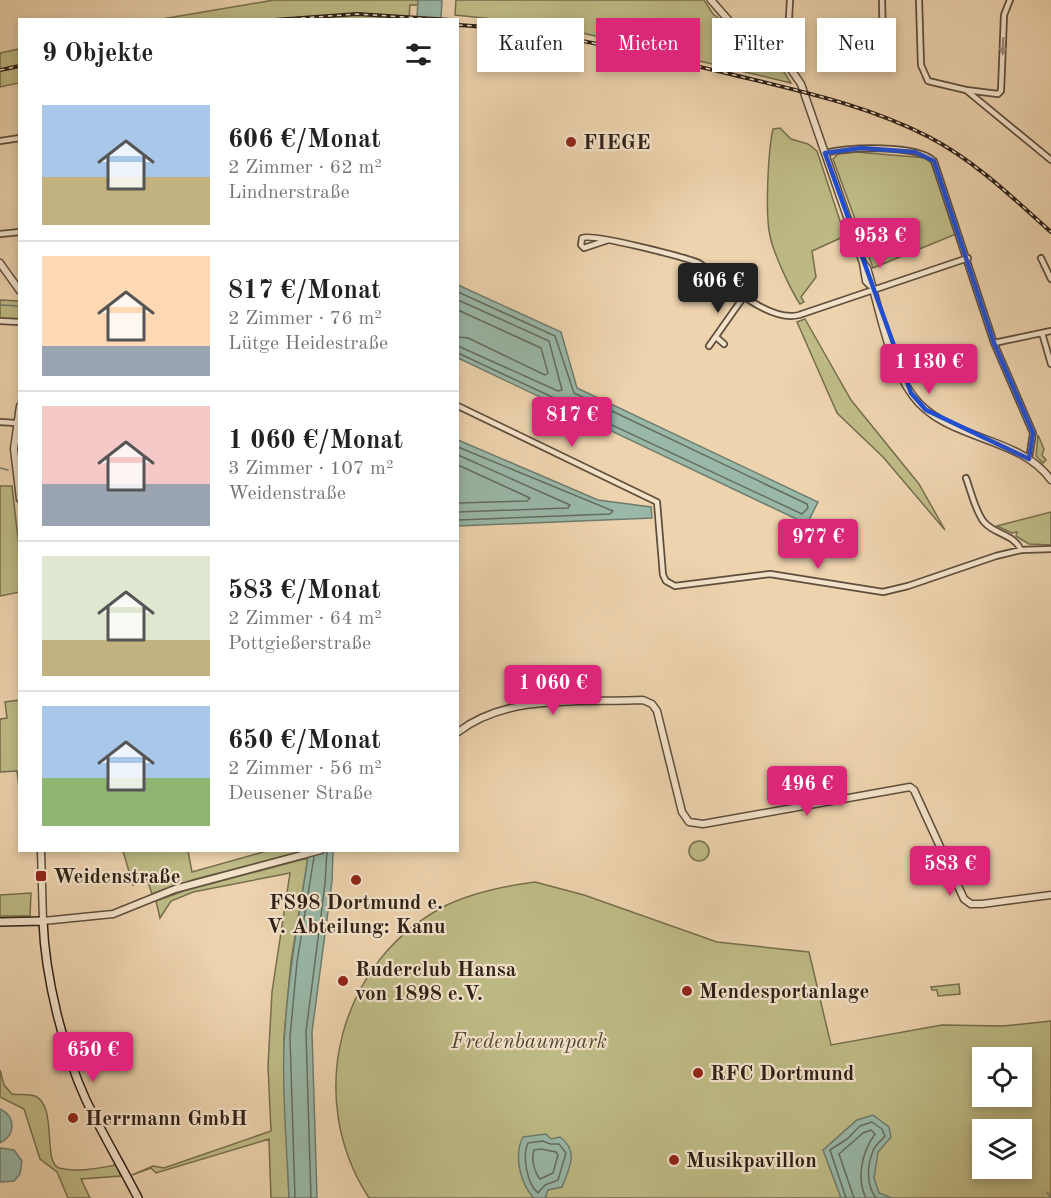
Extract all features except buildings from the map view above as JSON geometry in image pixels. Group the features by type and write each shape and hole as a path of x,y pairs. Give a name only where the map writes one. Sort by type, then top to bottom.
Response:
{"main road":[{"path":"0,922 43,921 50,981 72,1061 86,1098 138,1198"}],"street":[{"path":"711,0 731,23 772,48 793,71 806,97 863,263 866,280 871,288 900,372 913,397 926,410 947,422 1032,461 1051,480"},
{"path":"789,18 790,0"},
{"path":"882,0 882,18"},
{"path":"919,0 921,65 928,81 966,90 1000,93 1004,15 1010,0"},
{"path":"966,90 1051,160"},
{"path":"0,141 18,138"},
{"path":"825,153 861,148 915,152 926,154 934,161 968,258 994,343 1033,433 1032,461"},
{"path":"0,234 18,232"},
{"path":"608,240 591,248 584,248 581,245 584,236 608,240 699,263 770,312 791,317 871,288 968,258"},
{"path":"1041,258 1051,279"},
{"path":"0,263 18,288"},
{"path":"709,346 745,295"},
{"path":"0,321 18,322"},
{"path":"994,343 1051,331"},
{"path":"1042,333 1051,364"},
{"path":"716,337 724,344"},
{"path":"459,406 657,502 663,575 669,584 681,585 770,574 883,592 908,586 988,558 1021,550 1051,549"},
{"path":"18,414 14,449 18,482"},
{"path":"0,422 16,423"},
{"path":"966,478 982,520 992,529 1014,540 1021,550"},
{"path":"459,731 485,716 519,706 643,700 652,704 657,711 683,816 689,822 703,824 903,787 914,790 964,899 971,904 981,904 1051,895"},
{"path":"41,852 43,921 113,914 175,889 314,852"}],"highlighted area":[{"path":"861,148 915,152 934,161 994,343 1033,433 1029,459 926,410 911,393 825,153"}],"green space":[{"path":"274,0 418,0 418,5 410,5 409,18 168,18"},
{"path":"456,0 704,0 718,18 712,18 712,64 700,61 700,18 596,18 596,36 584,33 584,18 483,18 455,15"},
{"path":"18,49 18,83 0,87 0,53"},
{"path":"745,72 784,72 791,83"},
{"path":"780,128 791,139 808,144 817,151 845,236 812,251 816,277 801,297 804,302 800,304 778,261 768,226 771,139 773,129"},
{"path":"856,152 927,158 932,164 956,234 873,268 833,159 838,154"},
{"path":"0,300 18,301 18,320 0,319"},
{"path":"805,319 851,400 919,484 945,530 883,457 837,413 797,322"},
{"path":"1038,435 1044,449 1042,455 1046,460 1043,463 1036,456"},
{"path":"0,486 12,486 18,538 18,592 0,596"},
{"path":"1051,512 1051,545 1029,544 1016,536 1017,532 1012,533 997,526"},
{"path":"18,700 18,780 17,771 0,772 0,719 7,718 5,702"},
{"path":"695,841 703,841 709,847 709,855 703,861 695,861 689,855 689,847"},
{"path":"123,852 188,852 192,872 263,852 296,852 192,880 152,894 147,879 133,885"},
{"path":"308,858 291,961 284,1037 289,1198 271,1198 269,1139 156,1173 151,1168 132,1175 153,1166 164,1168 271,1131 268,1066 272,992 290,873 193,892 171,901 160,918 156,901 184,891"},
{"name":"Fredenbaumpark","path":"535,882 584,895 717,942 809,952 831,1045 942,1025 1003,1026 1051,1021 1051,1198 369,1198 349,1159 338,1117 336,1075 343,1034 357,995 380,959 410,929 457,900 490,890"},
{"path":"31,893 30,916 0,916 0,895"},
{"path":"959,984 960,994 938,996 937,990 932,990 931,987"},
{"path":"0,1070 4,1085 12,1094 35,1096 42,1102 46,1111 54,1164 59,1168 80,1170 116,1165 121,1176 81,1179 90,1198 68,1198 57,1172 40,1159 24,1109 0,1097"}],"water":[{"path":"418,0 442,0 441,18 417,18"},
{"path":"459,285 561,332 577,388 818,502 807,524 459,358"},
{"path":"459,440 598,500 651,507 652,518 459,526"},
{"path":"309,852 333,852 332,881 312,1032 317,1198 289,1198 284,1103 284,1046 297,924"},
{"path":"0,1109 9,1117 12,1126 9,1135 0,1143"},
{"path":"873,1115 889,1127 891,1137 878,1152 874,1178 879,1193 892,1198 841,1198 823,1150 857,1120"},
{"path":"546,1134 551,1139 560,1137 566,1142 571,1160 562,1187 548,1190 545,1198 534,1198 522,1178 519,1161 520,1145 523,1137"},
{"path":"0,1148 14,1150 22,1161 20,1174 14,1181 0,1182"}],"waterway":[{"path":"0,305 18,306"},
{"path":"0,468 8,470"},
{"path":"1047,1192 1051,1198"}],"railway":[{"path":"302,18 357,14 420,18"},
{"path":"459,25 560,37 626,50 804,92 880,115 929,137 962,157 1051,232"},
{"path":"0,70 18,66"}],"place":[{"name":"FIEGE","path":"571,142"},
{"name":"Weidenstraße","path":"41,876"},
{"name":"FS98 Dortmund e. V. Abteilung: Kanu","path":"356,880"},
{"name":"Ruderclub Hansa von 1898 e.V.","path":"343,981"},
{"name":"Mendesportanlage","path":"687,991"},
{"name":"RFC Dortmund","path":"698,1073"},
{"name":"Herrmann GmbH","path":"73,1118"},
{"name":"Musikpavillon","path":"674,1160"}]}
